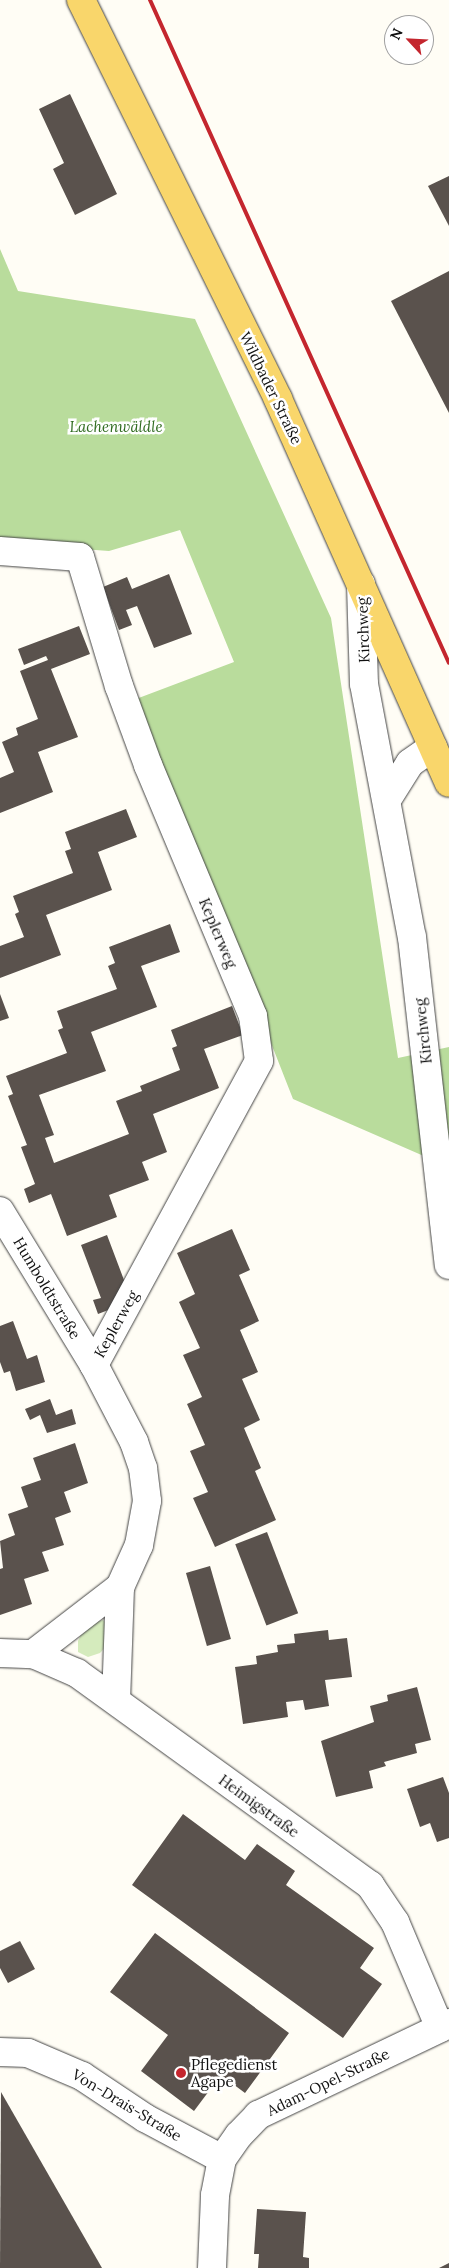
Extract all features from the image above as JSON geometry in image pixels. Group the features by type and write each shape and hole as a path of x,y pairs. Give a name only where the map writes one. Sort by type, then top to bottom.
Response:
{"main road":[{"name":"Wildbader Straße","path":"81,0 278,399 361,580 449,783"}],"street":[{"name":"Keplerweg","path":"0,551 80,557 119,686 148,765 253,1016 259,1061 94,1365"},
{"name":"Kirchweg","path":"361,580 364,684 388,798 412,937 449,1264"},
{"path":"388,798 410,763 433,746"},
{"name":"Humboldtstraße","path":"0,1211 94,1365 134,1442 143,1468 147,1501 139,1545 120,1587 116,1700"},
{"name":"Humboldtstraße","path":"33,1654 120,1587"},
{"name":"Heimigstraße","path":"0,1653 33,1654 77,1673 370,1885 395,1922 444,2025"},
{"name":"Adam-Opel-Straße","path":"212,2268 215,2195 222,2159 239,2134 258,2115 444,2025"},
{"name":"Von-Drais-Straße","path":"0,2052 28,2053 82,2076 145,2118 222,2159"}],"green space":[{"name":"Lachenwäldle","path":"0,249 18,291 195,319 331,618 398,1058 449,1047 449,1167 293,1099 136,699 234,662 180,530 109,551 0,543"},
{"path":"103,1620 110,1627 109,1643 100,1653 88,1657 78,1652 78,1641 83,1630 91,1623"}],"building":[{"path":"70,94 117,194 75,215 53,169 64,163 39,109"},
{"path":"449,176 449,226 428,186"},
{"path":"449,271 449,413 391,301"},
{"path":"169,574 192,634 154,648 137,606 126,610 132,625 119,630 103,587 127,577 132,589"},
{"path":"79,626 90,654 51,669 78,737 38,752 53,792 0,813 0,778 14,772 2,742 18,735 16,728 38,719 20,671 48,660 46,656 24,665 18,649"},
{"path":"126,809 137,837 98,852 112,890 46,915 61,955 0,978 0,946 24,937 15,914 19,912 13,896 73,873 65,851 71,849 65,832"},
{"path":"170,924 180,952 141,966 157,1007 91,1032 106,1071 39,1095 54,1135 45,1138 54,1163 129,1134 116,1101 142,1091 140,1086 180,1070 172,1048 177,1046 171,1030 232,1006 243,1035 204,1049 219,1088 153,1114 167,1152 142,1162 149,1180 109,1195 117,1217 67,1236 51,1194 29,1203 24,1189 35,1184 21,1147 27,1145 8,1096 13,1094 6,1076 67,1053 58,1030 63,1028 57,1011 117,989 108,966 115,963 109,947"},
{"path":"0,994 9,1018 0,1021"},
{"path":"232,1229 250,1270 239,1275 259,1321 240,1330 258,1372 242,1379 260,1420 244,1428 261,1468 255,1471 276,1520 215,1547 193,1498 208,1492 190,1451 205,1445 187,1404 202,1397 183,1355 200,1348 179,1302 195,1294 177,1253"},
{"path":"107,1235 127,1288 124,1304 98,1314 93,1300 101,1298 81,1245"},
{"path":"13,1321 27,1359 37,1355 45,1382 16,1391 10,1371 4,1373 0,1362 0,1326"},
{"path":"50,1399 56,1415 72,1409 76,1424 47,1433 40,1415 30,1420 25,1409"},
{"path":"75,1443 88,1483 64,1492 71,1512 55,1518 64,1545 42,1552 49,1571 24,1579 32,1604 0,1615 0,1569 3,1568 0,1541 15,1535 8,1514 28,1507 21,1487 41,1480 33,1458"},
{"path":"267,1532 298,1613 266,1625 235,1544"},
{"path":"210,1566 231,1639 207,1646 186,1573"},
{"path":"328,1630 329,1640 347,1638 352,1677 325,1680 329,1706 305,1710 303,1700 286,1702 288,1717 243,1724 235,1667 257,1664 256,1656 278,1652 277,1645 295,1643 294,1634"},
{"path":"417,1687 431,1740 415,1744 417,1753 384,1762 386,1766 369,1771 373,1788 336,1797 321,1741 374,1722 370,1706 388,1701 387,1695"},
{"path":"443,1777 449,1793 449,1838 437,1842 430,1823 420,1827 407,1789"},
{"path":"183,1814 245,1860 257,1844 295,1871 286,1885 374,1948 360,1968 382,1984 343,2038 132,1885"},
{"path":"155,1933 289,2033 245,2093 221,2075 194,2111 141,2071 168,2035 110,1992"},
{"path":"20,1941 35,1969 8,1983 0,1968 0,1951"},
{"path":"1,2092 102,2268 0,2268"},
{"path":"257,2209 306,2212 303,2257 309,2258 309,2268 258,2268 259,2254 254,2254"},
{"path":"449,2263 449,2268 439,2268"}],"railway":[{"path":"150,0 449,663"}],"place":[{"name":"Pflegedienst Agape","path":"181,2073"}]}
